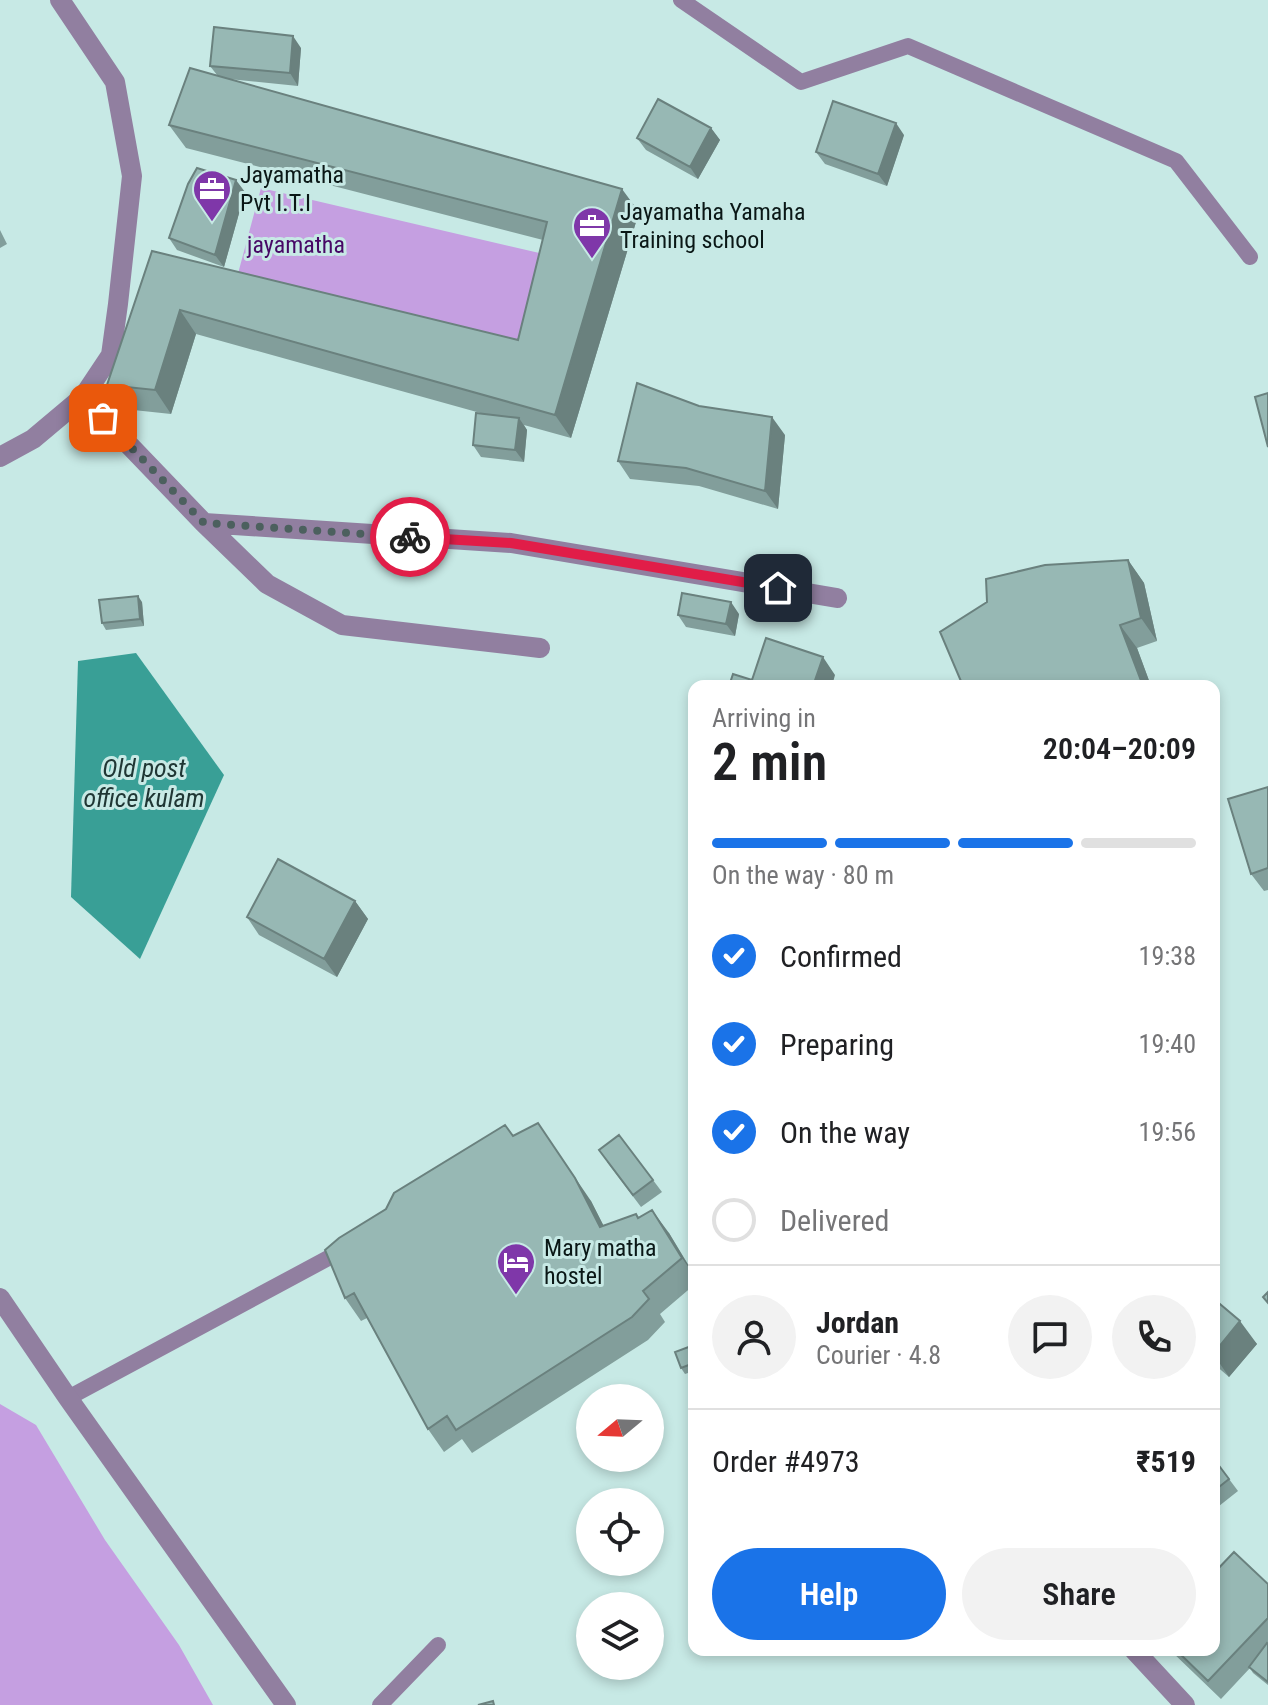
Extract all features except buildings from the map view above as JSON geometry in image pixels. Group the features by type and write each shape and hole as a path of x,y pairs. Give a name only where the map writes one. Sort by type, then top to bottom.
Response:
{"street":[{"path":"0,457 33,439 83,397 111,355 132,176 115,82 60,0"},
{"path":"83,397 267,584 342,625 540,648"},
{"path":"204,523 511,543 837,598"},
{"path":"0,1298 286,1705"},
{"path":"1140,1656 1185,1705"}],"lane":[{"path":"681,0 801,82 908,46 1176,161 1250,257"},
{"path":"68,1398 357,1242"},
{"path":"380,1705 438,1645"}],"green space":[{"name":"jayamatha","path":"261,188 548,255 517,344 236,281"},
{"path":"0,1404 36,1425 105,1540 179,1645 213,1705 0,1705"}],"water":[{"name":"Old post office kulam","path":"136,653 224,775 140,959 71,897 78,661"}],"way so far":[{"path":"103,418 204,523 410,537"}],"place":[{"name":"Jayamatha Pvt I.T.I","path":"212,223"},
{"name":"Jayamatha Yamaha Training school","path":"592,260"},
{"name":"Mary matha hostel","path":"516,1296"}],"route":[{"path":"410,537 511,543 778,588"}]}
